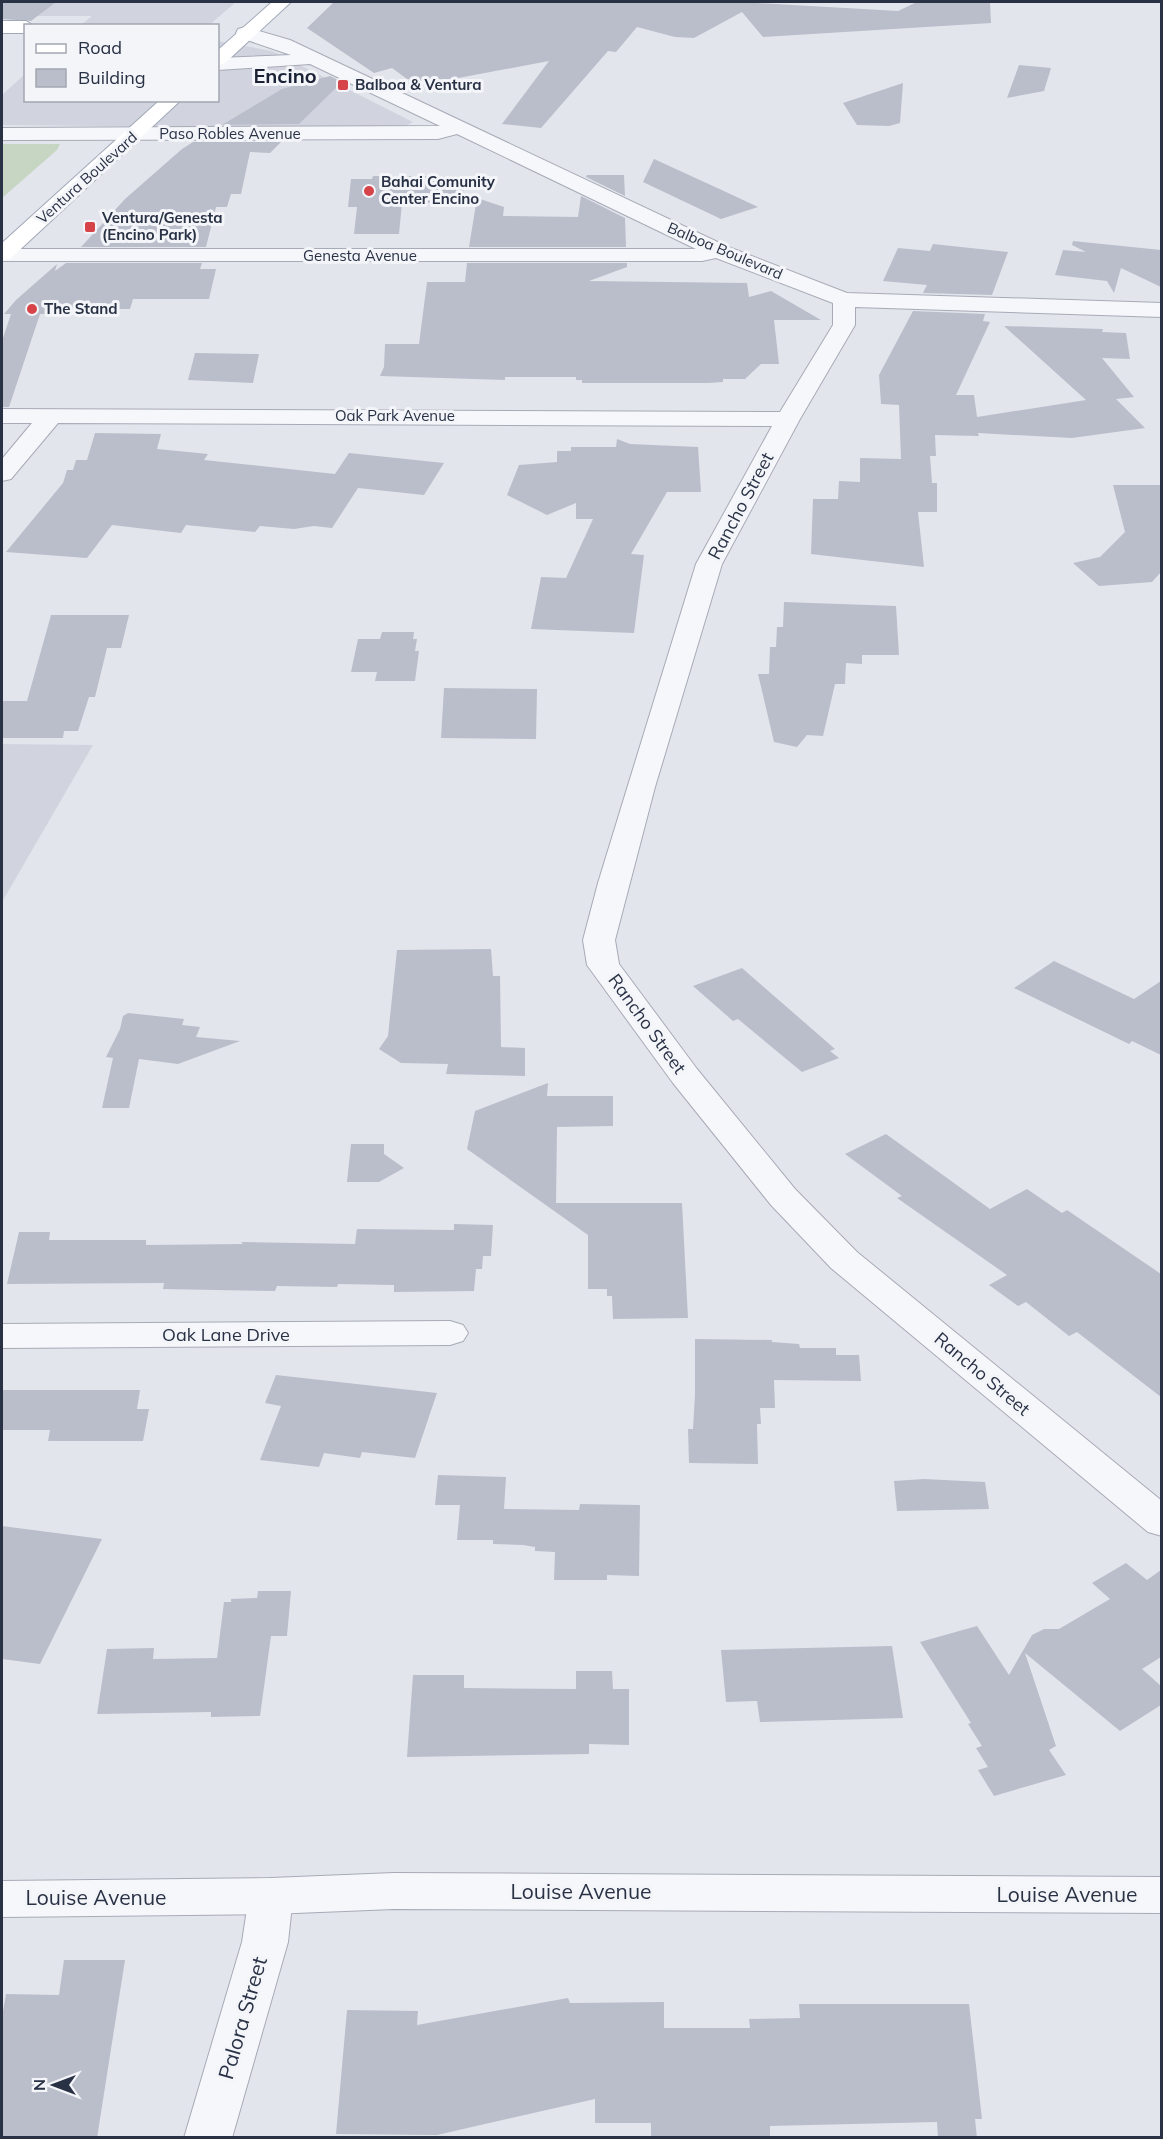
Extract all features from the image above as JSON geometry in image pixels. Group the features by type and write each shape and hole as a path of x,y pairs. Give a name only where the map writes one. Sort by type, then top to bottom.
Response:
{"main road":[{"path":"219,57 282,2"},
{"path":"2,27 24,27"},
{"name":"Balboa Boulevard","path":"219,30 245,33"},
{"name":"Ventura Boulevard","path":"2,255 170,102"}],"street":[{"name":"Balboa Boulevard","path":"245,33 283,44 718,251 844,300 1161,310"},
{"name":"Balboa Boulevard","path":"219,64 269,60 320,62"},
{"name":"Paso Robles Avenue","path":"2,134 438,133 457,128"},
{"name":"Genesta Avenue","path":"2,255 702,255 718,251"},
{"name":"Rancho Street","path":"844,300 844,325 788,418 709,564 640,787 613,883 599,940 603,965 685,1076 783,1197 844,1260 1161,1522"},
{"name":"Oak Park Avenue","path":"2,416 788,418"},
{"path":"2,474 51,416"},
{"name":"Oak Lane Drive","path":"2,1336 450,1333"},
{"name":"Louise Avenue","path":"2,1899 271,1896 394,1891 1161,1895"},
{"name":"Palora Street","path":"208,2138 265,1942 271,1896"}],"shaded area":[{"path":"2,2 236,2 210,24 82,24 92,16 2,16"},
{"path":"219,41 272,51 413,122 400,129 2,125 2,95 24,75 24,102 219,102"},
{"path":"2,744 93,745 2,902"}],"green space":[{"path":"2,144 60,144 57,150 2,198"}],"building":[{"path":"2,2 56,2 31,21 2,19"},
{"path":"334,2 760,2 757,3 898,11 917,2 990,2 991,23 763,37 742,12 694,38 675,37 637,27 616,52 608,51 541,128 502,124 549,61 437,82 407,79 392,68 374,73 307,28"},
{"path":"1019,65 1051,68 1044,91 1007,98"},
{"path":"330,76 342,82 299,124 222,125 282,89"},
{"path":"903,83 900,123 889,126 857,125 843,103"},
{"path":"193,142 281,142 270,153 250,152 241,194 231,194 227,207 216,207 206,247 81,247 125,199"},
{"path":"654,159 758,207 721,219 643,182"},
{"path":"587,175 624,175 625,196 586,177"},
{"path":"373,176 464,176 463,202 402,203 399,234 354,234 357,207 348,207 351,179 372,179"},
{"path":"581,196 625,218 626,247 469,247 477,198 504,207 503,216 578,217"},
{"path":"1073,241 1161,250 1161,287 1121,268 1114,293 1107,281 1055,275 1063,250 1086,252 1072,245"},
{"path":"933,244 1008,252 992,295 923,293 927,285 883,281 898,248 930,251"},
{"path":"66,263 202,263 200,269 216,269 209,299 133,299 130,309 60,309 58,314 40,314 9,407 2,407 2,341 11,314 4,314 16,300 57,264 55,271"},
{"path":"467,263 627,263 627,267 589,281 747,283 749,297 771,291 821,320 774,320 779,364 761,364 745,379 723,379 723,382 582,383 582,380 576,380 576,377 505,377 505,380 380,376 384,367 385,344 419,344 427,282 465,282"},
{"path":"913,311 985,314 983,321 990,322 956,395 974,395 977,417 1086,400 1004,326 1103,329 1102,332 1126,333 1130,359 1102,358 1134,397 1116,399 1145,428 1072,438 978,433 979,436 935,435 936,456 930,456 932,483 937,483 937,512 918,512 924,567 811,554 813,499 838,499 839,481 860,482 860,458 901,459 899,405 881,404 879,375"},
{"path":"195,353 259,354 253,383 188,380"},
{"path":"95,433 161,434 157,449 208,454 204,460 335,474 349,453 444,463 424,495 358,488 332,528 314,526 294,529 260,526 255,532 186,525 181,533 112,525 87,558 6,552 63,483 67,470 73,470 76,460 87,460"},
{"path":"617,439 630,444 698,447 701,492 667,492 631,554 644,555 634,633 531,629 541,577 566,578 593,519 576,519 576,503 547,515 507,495 519,465 557,462 557,451 571,451 571,447 616,447"},
{"path":"1113,485 1161,485 1161,572 1152,582 1099,586 1073,563 1100,557 1125,532"},
{"path":"784,602 896,606 899,655 862,655 862,664 846,663 845,684 835,684 823,736 807,735 797,747 774,742 758,674 769,674 770,647 776,647 777,627 783,627"},
{"path":"51,615 129,615 121,648 107,648 95,697 89,697 78,731 64,731 63,738 2,738 2,701 27,701"},
{"path":"382,632 414,632 413,639 417,639 415,651 419,651 415,681 375,681 377,672 351,672 358,639 380,639"},
{"path":"444,688 537,689 536,739 441,738"},
{"path":"491,949 493,976 500,976 501,1047 525,1048 525,1076 446,1074 448,1064 401,1063 379,1049 388,1036 397,950"},
{"path":"1054,961 1134,999 1161,981 1161,1055 1132,1041 1129,1044 1014,988"},
{"path":"742,968 835,1049 830,1051 839,1058 802,1072 738,1019 733,1021 693,986"},
{"path":"128,1013 184,1019 182,1025 200,1027 196,1037 240,1041 178,1064 139,1059 129,1108 102,1108 113,1058 106,1057 120,1029 123,1016"},
{"path":"548,1083 547,1096 613,1096 613,1126 557,1127 556,1203 682,1203 688,1318 613,1319 612,1296 607,1296 607,1289 588,1289 588,1235 467,1149 475,1111"},
{"path":"886,1134 990,1209 1027,1189 1062,1213 1067,1210 1161,1274 1161,1397 1077,1332 1069,1336 1026,1302 1018,1306 989,1285 1007,1275 897,1198 902,1196 845,1154"},
{"path":"351,1144 384,1144 384,1154 404,1168 379,1182 347,1182"},
{"path":"454,1224 493,1225 491,1256 483,1256 482,1269 476,1269 474,1291 394,1292 394,1285 338,1284 337,1287 277,1286 275,1291 163,1289 164,1283 7,1284 19,1232 50,1232 49,1240 146,1240 146,1245 243,1244 241,1242 355,1244 357,1229 454,1230"},
{"path":"695,1339 772,1340 772,1342 799,1344 800,1348 836,1348 836,1355 859,1355 861,1381 774,1380 775,1408 760,1408 761,1424 757,1424 758,1464 689,1463 688,1429 693,1429 695,1394"},
{"path":"276,1375 437,1393 415,1458 362,1452 360,1458 324,1453 319,1467 260,1460 281,1406 265,1403"},
{"path":"2,1390 140,1390 137,1409 149,1409 143,1441 48,1441 50,1430 2,1430"},
{"path":"438,1475 506,1477 504,1509 579,1510 580,1504 640,1505 639,1576 607,1575 607,1580 554,1580 555,1552 535,1551 535,1547 523,1545 493,1544 493,1540 457,1540 460,1505 435,1505"},
{"path":"924,1479 985,1482 989,1509 897,1511 894,1481"},
{"path":"2,1526 102,1539 40,1664 2,1659"},
{"path":"1126,1563 1147,1580 1161,1570 1161,1657 1142,1669 1161,1686 1161,1705 1120,1731 1025,1653 1056,1746 1049,1750 1066,1775 994,1796 978,1770 988,1767 976,1748 982,1746 968,1724 971,1723 920,1642 977,1626 1009,1675 1032,1635 1044,1629 1059,1629 1110,1599 1092,1583"},
{"path":"258,1591 291,1591 287,1636 271,1636 260,1716 211,1717 211,1712 97,1714 107,1649 154,1648 153,1659 217,1658 224,1602 231,1602 231,1599 257,1598"},
{"path":"892,1646 903,1718 760,1722 757,1701 726,1702 721,1650"},
{"path":"576,1671 612,1671 613,1689 629,1689 629,1745 589,1744 589,1754 407,1757 413,1675 464,1675 464,1688 576,1689"},
{"path":"64,1960 125,1960 97,2138 2,2138 2,2017 6,1994 59,1995"},
{"path":"568,1998 570,2003 664,2002 664,2028 750,2028 749,2019 800,2018 799,2004 969,2004 982,2119 975,2119 977,2138 938,2138 937,2122 770,2126 770,2138 651,2138 651,2123 595,2123 595,2099 437,2135 336,2134 347,2010 418,2011 417,2025"}],"place":[{"name":"Balboa & Ventura","path":"343,85"},
{"name":"Bahai Comunity Center Encino","path":"369,191"},
{"name":"Ventura/Genesta (Encino Park)","path":"90,227"},
{"name":"The Stand","path":"32,309"}],"district":[{"name":"Encino","path":"285,76"}]}
